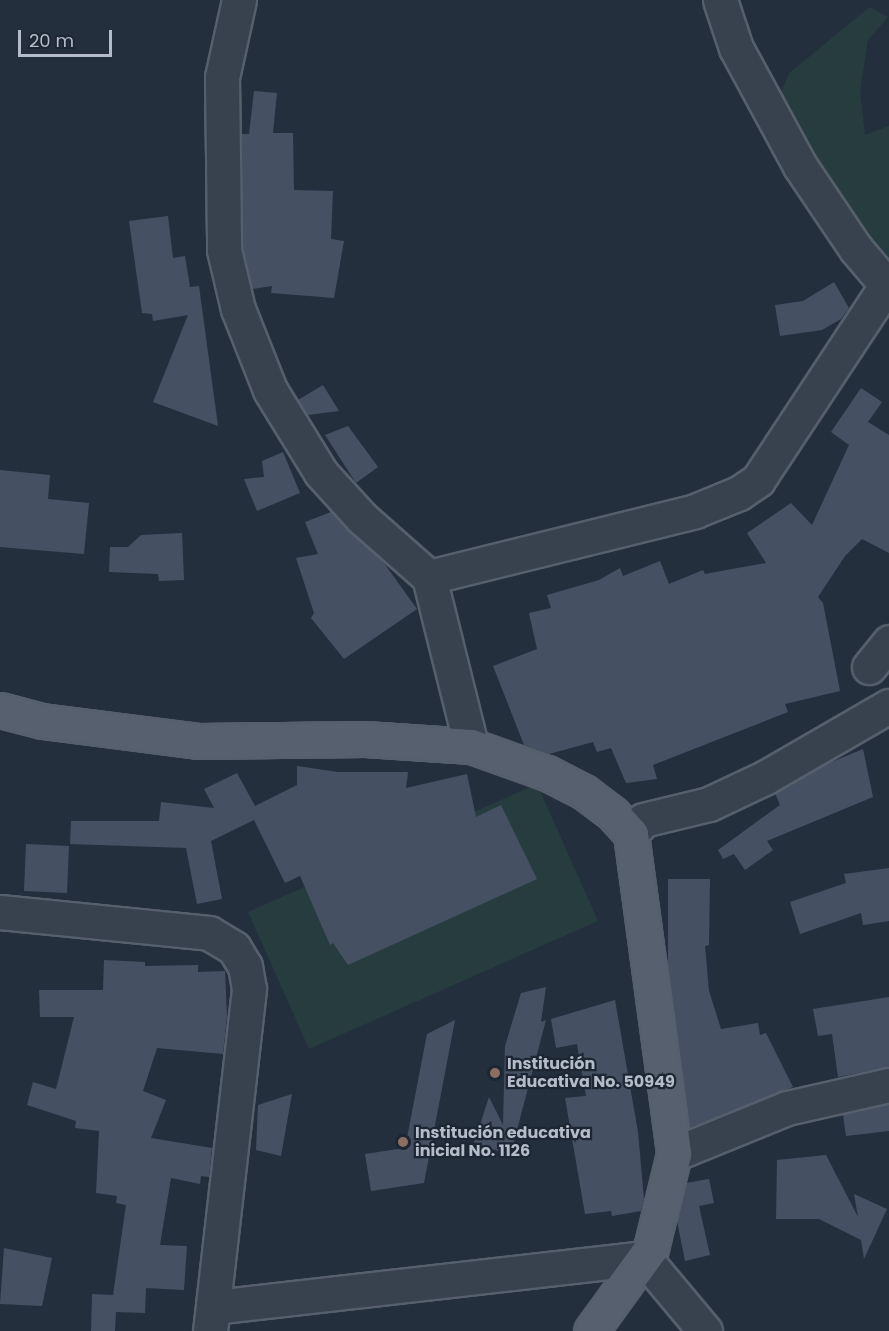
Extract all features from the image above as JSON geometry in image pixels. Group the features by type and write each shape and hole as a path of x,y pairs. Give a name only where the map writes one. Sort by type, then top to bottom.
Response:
{"main road":[{"path":"0,710 42,721 198,741 365,739 471,746 547,773 584,792 631,834 674,1154 657,1233 644,1258 591,1331"}],"street":[{"path":"239,0 222,77 224,250 238,309 270,390 321,473 362,518 429,577 471,746"},
{"path":"429,577 695,511 720,502 758,480 888,283 856,249 800,166 736,48 720,0"},
{"path":"869,667 889,642"},
{"path":"631,834 643,820 709,804 766,777 889,706"},
{"path":"0,912 209,933 234,948 246,966 249,989 212,1319 644,1258 705,1331"},
{"path":"674,1154 787,1108 889,1085"}],"green space":[{"path":"870,7 888,17 868,40 860,92 865,135 889,126 889,263 875,251 811,168 780,94 789,73"},
{"path":"537,784 598,921 309,1049 248,912"}],"building":[{"path":"254,91 277,93 273,133 293,133 294,190 333,191 331,239 344,241 334,298 271,293 272,286 252,289 243,248 241,134 249,134"},
{"path":"168,216 173,258 185,256 190,287 199,286 218,426 153,402 188,315 153,321 152,314 142,313 129,221"},
{"path":"834,282 849,308 841,319 822,330 780,336 775,305 803,301"},
{"path":"323,385 339,411 308,415 298,400"},
{"path":"861,388 882,402 868,422 889,435 889,553 862,539 845,556 818,597 823,603 840,691 785,704 788,712 653,765 657,779 626,783 611,748 597,752 593,742 549,754 524,745 493,666 537,649 529,613 551,608 547,595 599,580 620,568 623,576 660,561 669,584 703,570 705,574 766,563 747,533 791,503 812,525 849,445 831,432"},
{"path":"348,426 378,467 356,483 325,435"},
{"path":"283,452 300,493 257,511 244,479 264,477 262,461"},
{"path":"0,470 50,475 48,499 89,503 84,554 0,547"},
{"path":"331,512 384,563 417,609 344,659 311,618 314,613 296,558 318,554 305,522"},
{"path":"182,533 184,580 159,581 158,574 109,572 110,547 128,547 141,535"},
{"path":"863,749 873,797 767,841 773,850 745,870 734,854 723,859 718,850 780,805 775,793 822,766"},
{"path":"297,766 338,772 408,772 406,788 467,774 476,817 501,805 537,879 348,965 333,943 330,945 300,876 285,883 254,820 211,841 222,899 197,904 186,848 70,844 71,821 159,821 161,802 214,808 204,789 237,773 255,806 297,785"},
{"path":"26,844 69,846 67,893 24,891"},
{"path":"889,868 889,921 863,925 861,913 800,934 790,902 846,883 844,874"},
{"path":"668,879 710,879 709,945 705,946 709,991 721,1029 758,1023 760,1035 766,1033 793,1087 689,1128 668,971"},
{"path":"104,960 145,962 145,966 198,965 198,972 225,971 227,1016 223,1054 157,1048 143,1091 166,1100 151,1138 212,1148 209,1177 201,1176 200,1184 171,1178 160,1245 187,1246 184,1290 146,1288 145,1313 116,1312 115,1331 91,1331 92,1294 113,1295 126,1205 116,1203 117,1196 96,1193 99,1131 75,1128 76,1121 27,1105 33,1082 56,1089 74,1017 40,1017 39,990 103,990"},
{"path":"546,987 541,1022 546,1020 513,1145 520,1158 474,1143 489,1097 503,1125 505,1046 521,993"},
{"path":"889,997 889,1067 838,1077 832,1034 818,1036 813,1009"},
{"path":"615,1000 638,1132 644,1199 641,1211 612,1216 611,1211 585,1214 565,1098 586,1096 577,1044 556,1048 551,1019"},
{"path":"455,1020 424,1183 371,1191 365,1154 405,1148 427,1034"},
{"path":"292,1094 281,1156 256,1150 258,1105"},
{"path":"889,1104 889,1131 846,1136 843,1115"},
{"path":"826,1155 858,1217 854,1194 887,1209 864,1259 861,1240 819,1219 776,1219 777,1160"},
{"path":"709,1179 714,1203 699,1206 710,1255 685,1261 677,1221 686,1183"},
{"path":"4,1248 52,1258 42,1306 0,1304"}],"place":[{"name":"Institución Educativa No. 50949","path":"495,1073"},
{"name":"Institución educativa inicial No. 1126","path":"403,1142"}]}
